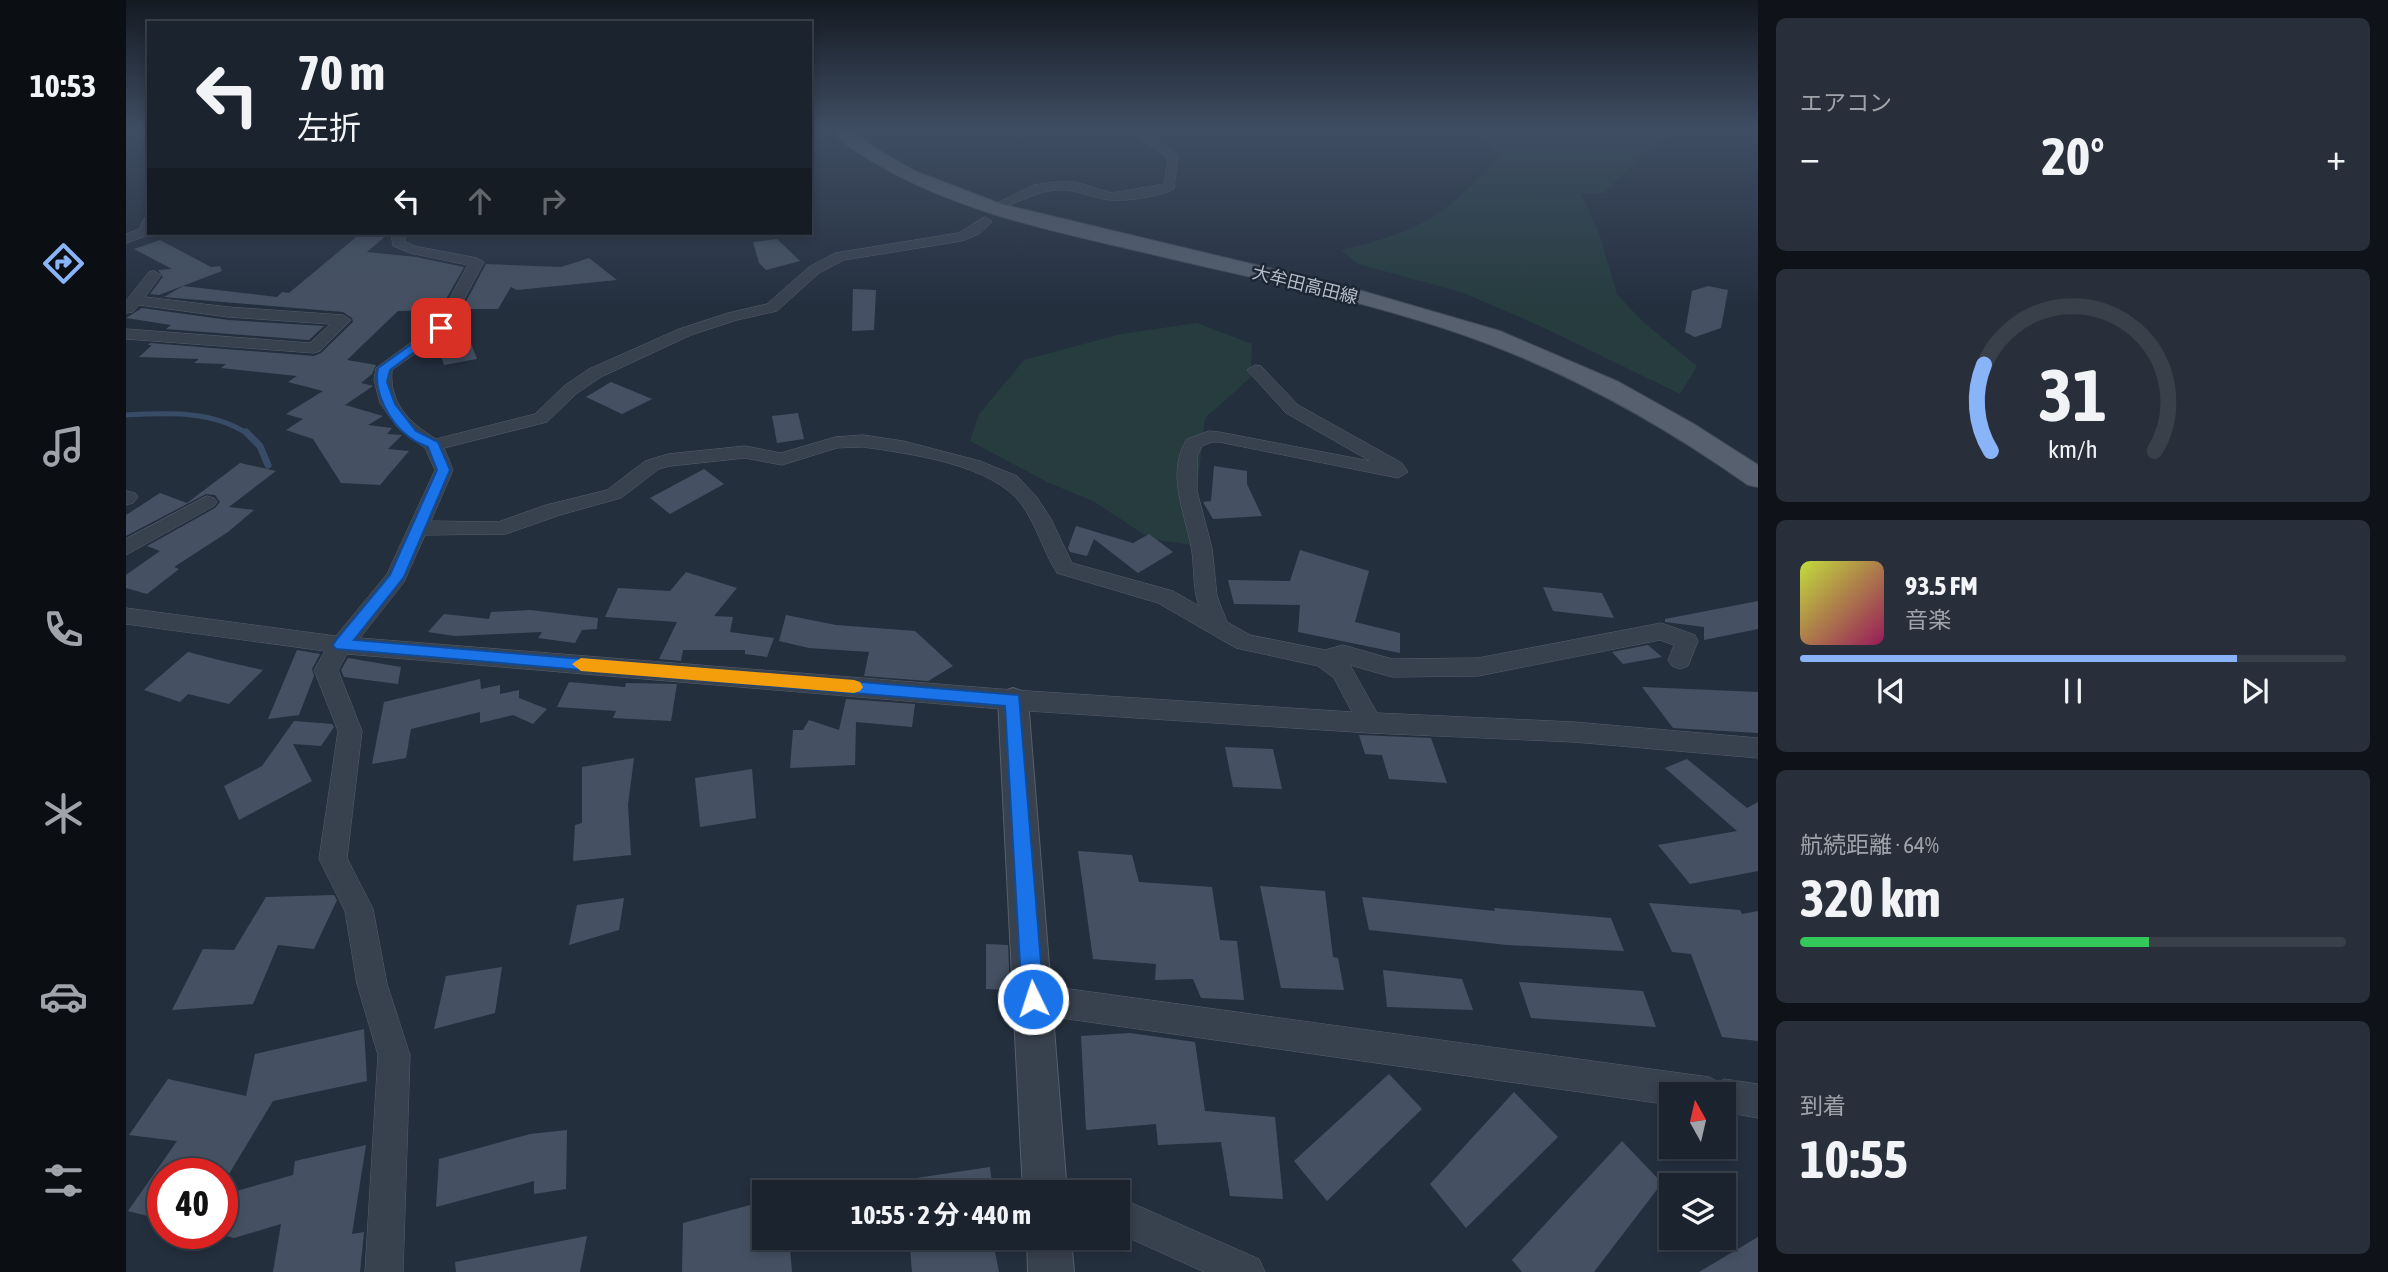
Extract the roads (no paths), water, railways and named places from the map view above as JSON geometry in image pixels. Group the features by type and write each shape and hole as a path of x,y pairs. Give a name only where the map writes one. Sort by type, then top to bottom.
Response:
{"main road":[{"name":"大牟田高田線","path":"941,187 980,203 1101,236 1448,322 1573,367 1674,421 1758,478"}],"street":[{"path":"1005,202 1043,187"},
{"path":"1079,187 1112,197 1168,187"},
{"path":"398,235 398,243 410,249 477,262 441,328 384,368 381,382 389,404 411,433 433,444 541,418 570,390 595,373 685,332 733,316 772,308 814,270 840,256 962,237 975,231 985,221"},
{"path":"126,239 144,232 147,226"},
{"path":"130,305 154,275"},
{"path":"126,334 314,348 343,320 130,305"},
{"path":"1217,626 1206,596 1202,548 1187,491 1188,456 1194,443 1209,436 1219,437 1398,472 1395,467 1292,409 1255,370"},
{"path":"420,528 499,529 553,510 614,494 652,465 668,460 745,452 782,459 835,443 863,440 903,447 974,465 1010,480 1029,500 1039,516 1064,568 1112,584 1165,597 1244,642 1325,659 1343,672 1370,723"},
{"path":"384,1272 394,1055 372,984 359,909 333,859 350,731 326,670 341,645 396,577 420,528 444,470 433,444"},
{"path":"126,548 207,502"},
{"path":"126,617 341,645 1013,700 1370,723 1573,732 1758,748"},
{"path":"1325,659 1343,654 1392,668 1478,667 1661,631 1687,641 1680,660"},
{"path":"1013,700 1033,999 1051,1180"},
{"path":"1033,999 1659,1087"},
{"path":"1736,1098 1758,1101"},
{"path":"1130,1220 1247,1272"},
{"path":"1050,1250 1051,1272"}],"waterway":[{"path":"126,415 173,414 204,417 234,426 248,434"},
{"path":"248,434 260,446 268,465"}]}
